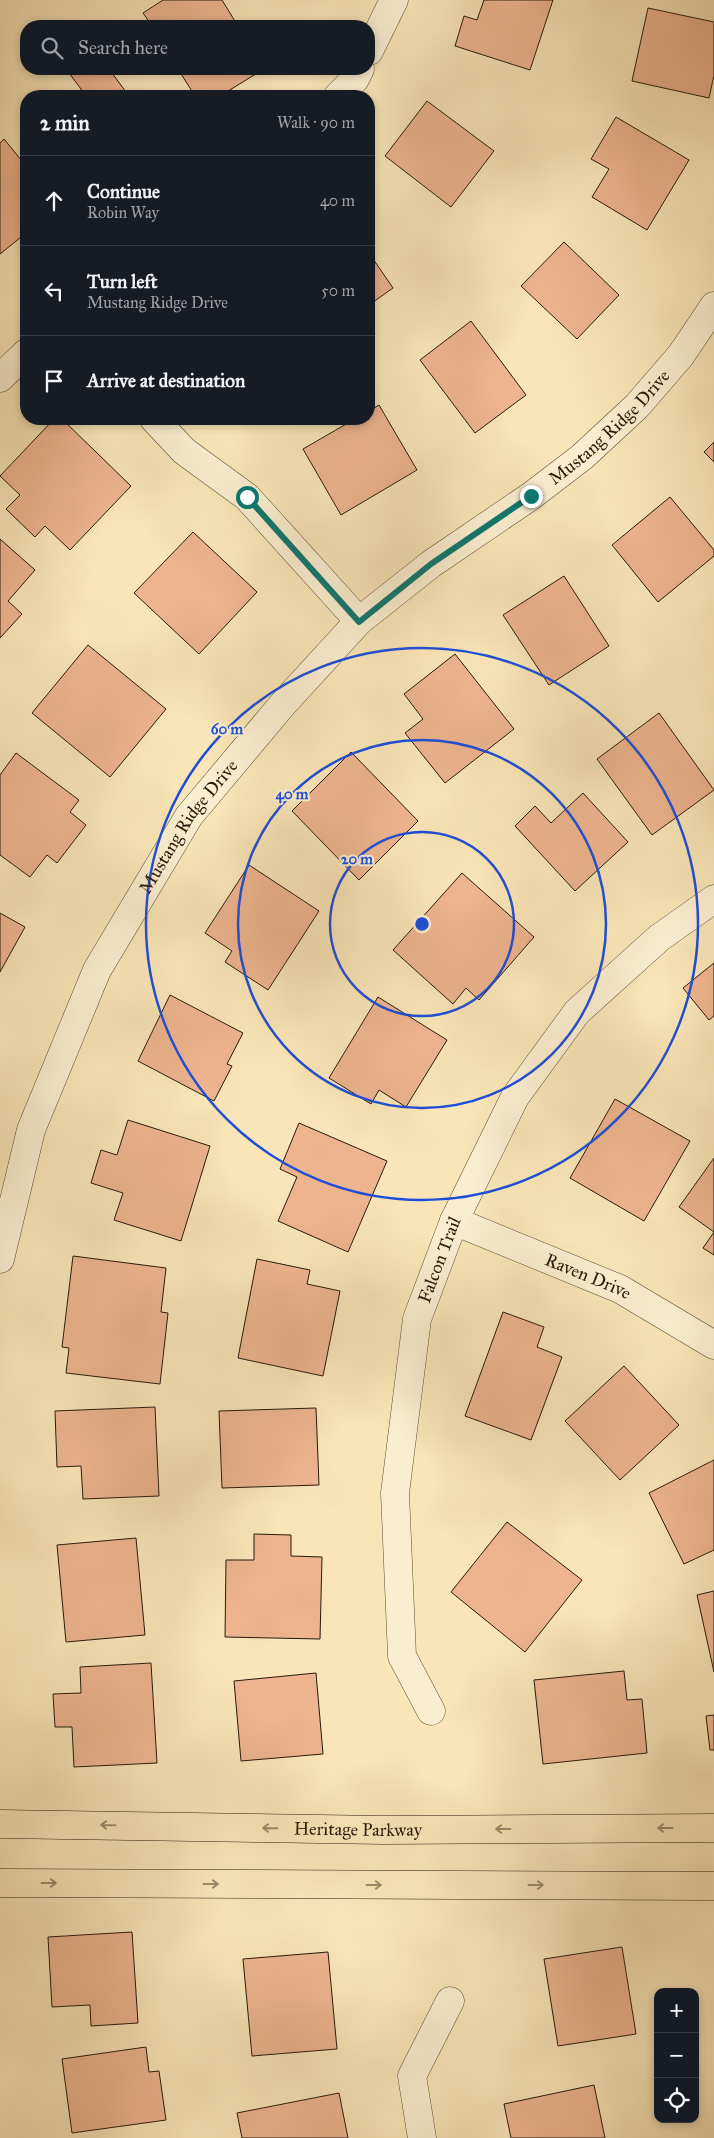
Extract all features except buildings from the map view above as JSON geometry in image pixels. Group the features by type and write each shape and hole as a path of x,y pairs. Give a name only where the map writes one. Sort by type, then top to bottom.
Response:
{"main road":[{"name":"Heritage Parkway","path":"0,1824 384,1830 714,1828"},
{"path":"0,1883 714,1886"}],"street":[{"path":"375,39 394,0"},
{"path":"344,90 357,75"},
{"name":"Mustang Ridge Drive","path":"0,1259 31,1130 97,970 190,816 283,704 359,622 431,564 531,496 582,457 637,406 681,355 714,306"},
{"path":"0,378 20,358"},
{"path":"160,425 184,451 247,497 359,622"},
{"name":"Falcon Trail","path":"431,1711 402,1656 396,1492 418,1319 454,1221 515,1097 577,1012 659,938 714,900"},
{"name":"Raven Drive","path":"454,1221 620,1289 714,1344"},
{"path":"422,2138 412,2076 450,2001"}],"route":[{"path":"247,497 359,622 431,564 531,496"}]}
